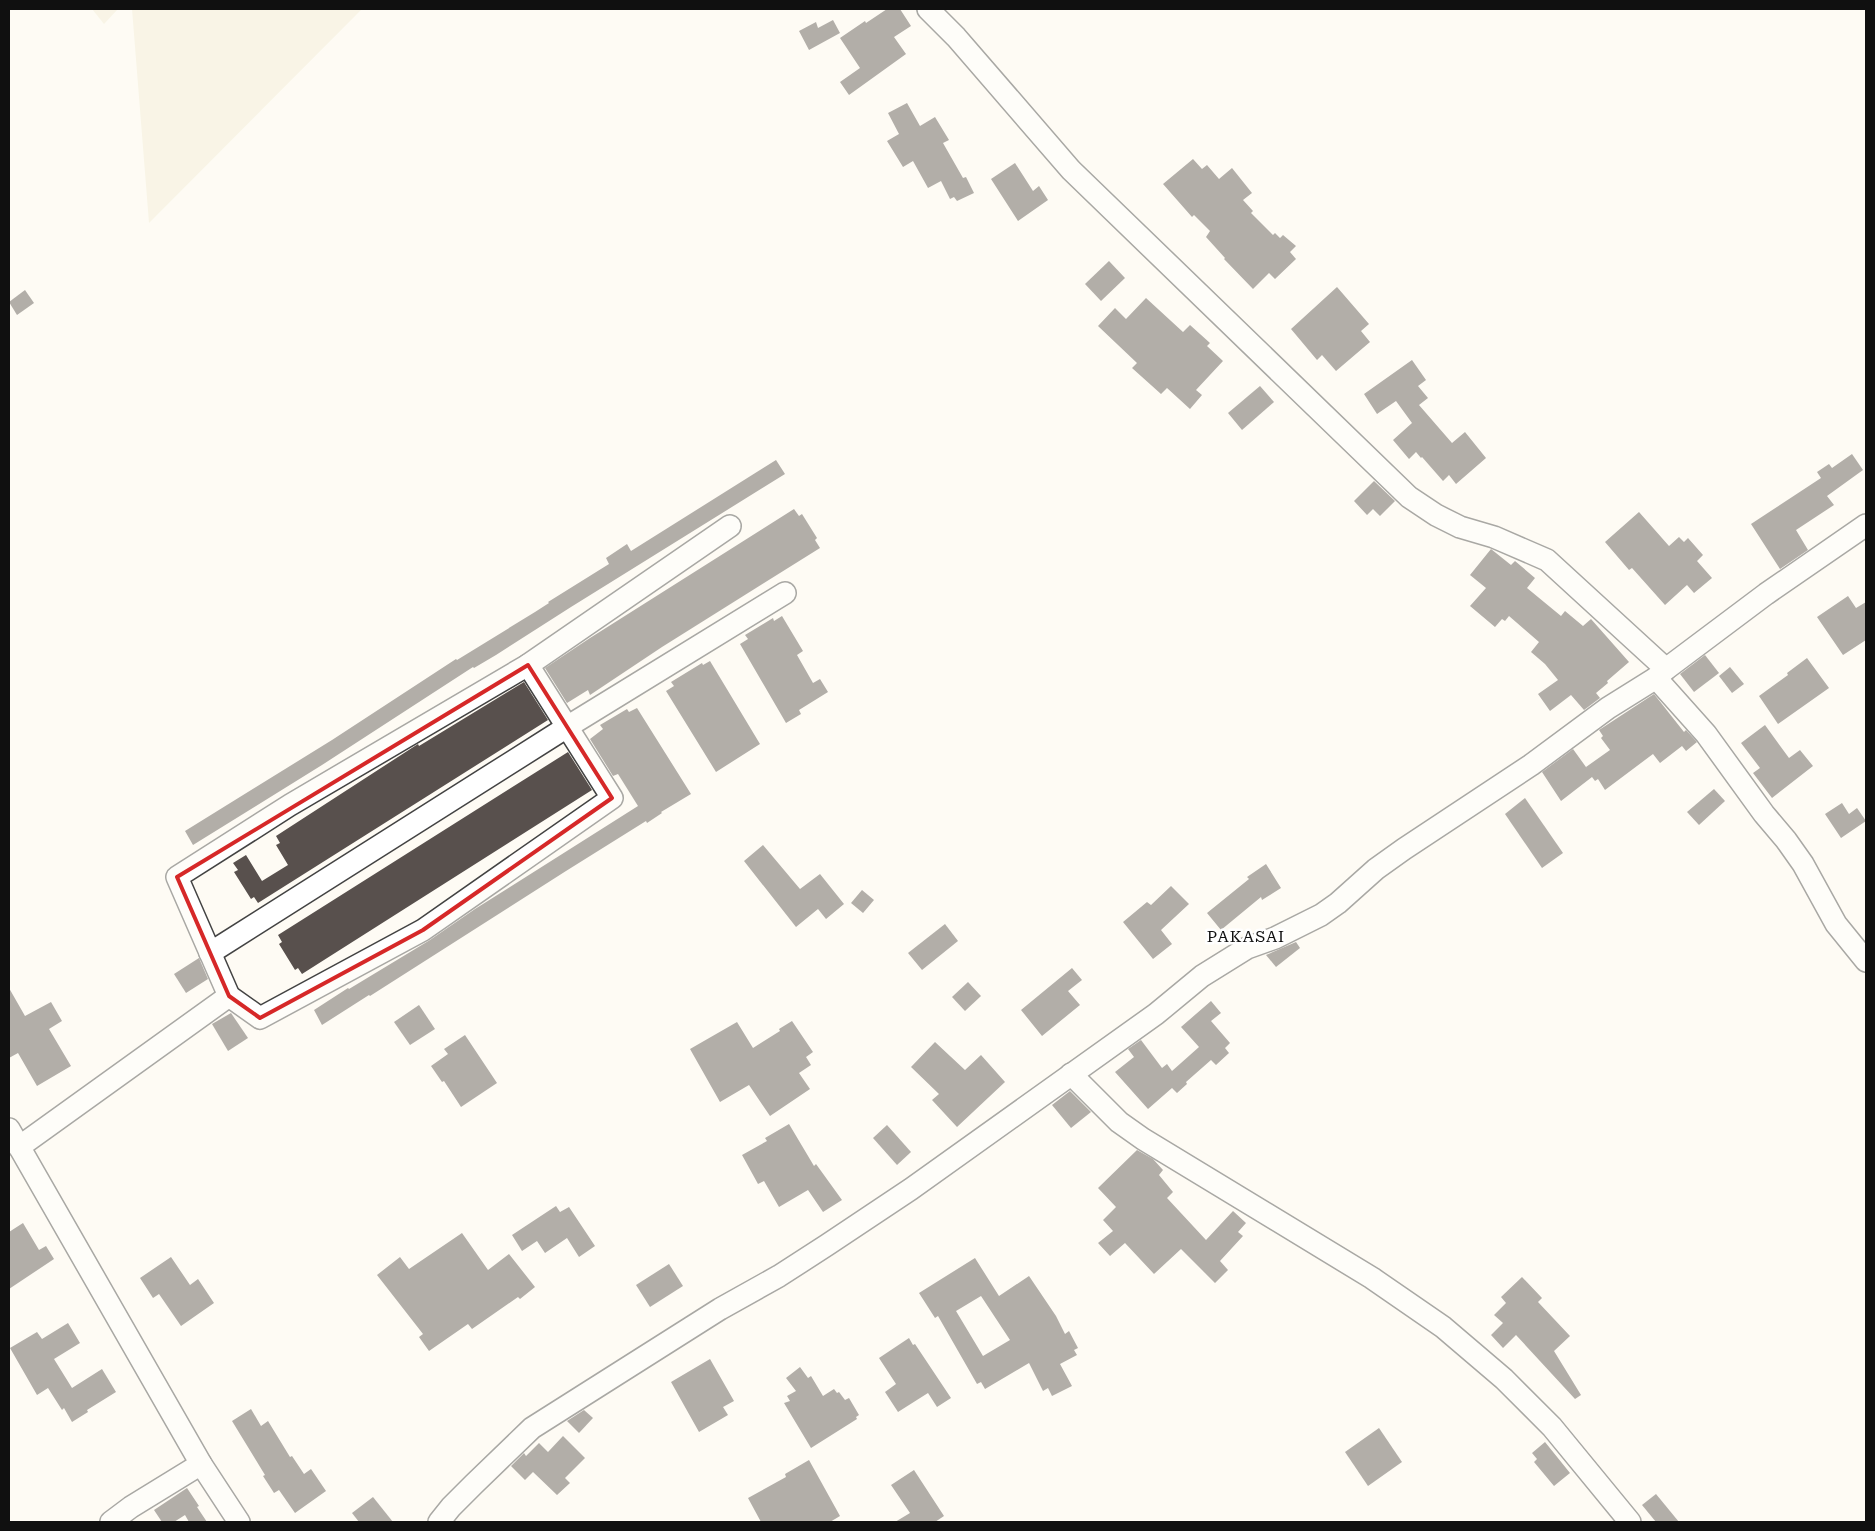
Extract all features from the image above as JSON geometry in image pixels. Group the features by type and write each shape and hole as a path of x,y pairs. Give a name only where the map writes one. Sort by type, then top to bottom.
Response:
{"street":[{"path":"928,9 956,37 1071,170 1409,497 1436,515 1460,527 1494,537 1547,560 1661,674 1764,814 1786,840 1803,864 1836,924 1866,961"},
{"path":"439,1522 468,1490 532,1428 712,1314 779,1276 911,1189 1156,1014 1215,967 1247,948 1281,935 1321,915 1338,903 1376,869 1531,765 1608,708 1661,674 1766,594 1866,525"},
{"path":"528,665 612,798 423,930 260,1018 229,996 177,877 290,805 528,665 730,526"},
{"path":"210,953 567,727 785,593"},
{"path":"229,996 14,1138 201,1464 239,1522"},
{"path":"1071,1074 1119,1122 1143,1139 1372,1278 1443,1327 1504,1379 1552,1427 1630,1522"},
{"path":"112,1522 131,1507 201,1464"}],"highlighted area":[{"path":"528,665 612,798 423,930 260,1018 229,996 177,877"}],"shaded area":[{"path":"92,9 118,9 104,24"},
{"path":"132,9 362,9 149,223"}],"building":[{"path":"887,9 900,9 911,26 894,37 906,54 849,95 840,82 860,68 840,38"},
{"path":"833,20 840,33 809,50 799,31 816,22 818,28"},
{"path":"907,103 920,126 935,117 949,140 943,143 963,178 966,177 974,193 957,201 954,197 950,199 941,181 928,188 913,161 903,167 887,141 899,134 888,113"},
{"path":"1193,159 1202,169 1207,165 1219,179 1232,168 1252,193 1243,200 1253,211 1251,213 1273,235 1275,233 1280,238 1283,235 1296,246 1290,252 1296,259 1275,279 1269,273 1253,289 1206,237 1210,231 1194,215 1192,217 1163,184"},
{"path":"1015,163 1033,191 1039,186 1048,200 1018,221 991,179"},
{"path":"1109,261 1125,278 1101,301 1085,284"},
{"path":"1337,287 1369,324 1361,331 1370,342 1336,371 1322,355 1317,360 1291,329"},
{"path":"25,290 34,303 17,315 9,302"},
{"path":"1146,298 1183,332 1190,325 1210,343 1207,346 1223,361 1196,390 1202,395 1190,409 1167,388 1161,394 1132,368 1137,363 1098,326 1115,308 1126,319"},
{"path":"1412,360 1426,380 1418,386 1428,398 1419,405 1452,443 1465,432 1486,458 1456,484 1449,475 1443,481 1416,452 1409,459 1393,440 1412,423 1396,401 1377,414 1364,394"},
{"path":"1260,386 1274,402 1242,430 1228,413"},
{"path":"1852,454 1863,470 1827,496 1834,505 1796,530 1808,550 1780,569 1751,524 1821,478 1817,472 1829,464 1832,468"},
{"path":"776,460 785,474 496,655 473,667 322,765 193,845 185,831 332,740 456,659 549,603 609,564 606,558 627,544 631,551"},
{"path":"1374,481 1395,501 1380,516 1373,509 1367,515 1354,501"},
{"path":"794,509 799,516 802,514 817,538 815,540 820,548 662,647 590,695 588,690 567,703 545,668"},
{"path":"1639,512 1669,546 1679,537 1684,542 1688,538 1703,555 1697,561 1712,578 1694,593 1687,585 1665,605 1632,568 1629,570 1605,542"},
{"path":"1491,549 1511,565 1515,561 1535,578 1527,588 1561,616 1565,611 1583,626 1591,619 1629,662 1596,693 1600,698 1584,710 1571,695 1550,711 1538,694 1558,680 1545,664 1531,652 1539,642 1509,616 1505,621 1502,619 1495,627 1470,606 1486,588 1470,575"},
{"path":"1848,596 1856,608 1866,602 1866,640 1843,655 1817,617"},
{"path":"782,616 803,651 797,655 813,683 820,679 828,692 799,710 801,714 786,723 740,644 748,639 745,635 773,618 774,621"},
{"path":"1705,655 1719,673 1694,692 1680,674"},
{"path":"1807,658 1829,688 1778,724 1759,696 1788,675 1787,673"},
{"path":"710,661 760,744 716,772 666,691 674,686 671,682 702,663 703,665"},
{"path":"1730,667 1744,684 1732,693 1719,676"},
{"path":"524,682 548,720 258,903 254,897 251,899 234,872 238,870 233,863 246,855 262,881 288,865 276,845 280,843 276,836 418,744 419,746"},
{"path":"1654,694 1684,732 1686,730 1697,742 1686,751 1682,746 1660,763 1653,754 1605,790 1598,779 1595,781 1592,777 1561,801 1542,772 1573,749 1591,774 1586,767 1610,750 1601,738 1603,736 1599,730"},
{"path":"637,708 691,794 322,1025 314,1010 430,940 475,909 638,806 618,774 613,776 590,739 603,729 600,725 627,709 629,712"},
{"path":"1765,725 1789,758 1800,750 1813,766 1772,798 1753,773 1760,768 1741,743"},
{"path":"568,752 592,790 302,974 298,968 295,970 279,944 282,942 278,935"},
{"path":"1714,789 1725,801 1699,825 1687,812"},
{"path":"1525,798 1563,853 1542,868 1505,814"},
{"path":"1842,803 1849,814 1857,808 1866,821 1841,838 1825,814"},
{"path":"763,845 800,889 820,874 844,904 826,919 818,909 796,927 744,861"},
{"path":"1266,864 1281,888 1262,900 1261,897 1221,930 1207,913 1249,879 1247,877"},
{"path":"1171,886 1189,904 1161,930 1172,944 1153,959 1123,922 1147,902 1151,905"},
{"path":"862,890 874,900 863,913 851,903"},
{"path":"945,924 958,941 922,970 908,953"},
{"path":"1296,942 1300,948 1276,967 1266,955"},
{"path":"199,958 208,979 186,993 174,974"},
{"path":"1072,968 1082,980 1068,991 1080,1005 1042,1036 1021,1010"},
{"path":"968,982 981,996 965,1011 952,997"},
{"path":"9,988 25,1016 51,1002 62,1021 49,1029 71,1066 37,1086 18,1053 9,1058"},
{"path":"1211,1001 1221,1013 1211,1021 1230,1043 1225,1048 1229,1053 1216,1065 1211,1060 1186,1082 1187,1084 1177,1093 1172,1088 1148,1109 1115,1072 1134,1057 1128,1049 1141,1040 1162,1068 1167,1064 1172,1071 1199,1047 1181,1027"},
{"path":"419,1005 435,1029 410,1045 394,1022"},
{"path":"231,1013 248,1038 228,1051 212,1024"},
{"path":"792,1021 813,1052 806,1057 811,1065 799,1073 810,1089 770,1116 749,1085 720,1102 690,1049 737,1022 753,1048"},
{"path":"465,1035 497,1083 461,1107 444,1081 442,1082 431,1066 448,1054 444,1049"},
{"path":"935,1042 965,1070 981,1055 1005,1082 957,1127 932,1100 939,1094 911,1067"},
{"path":"1070,1091 1091,1112 1071,1128 1052,1105"},
{"path":"789,1124 814,1166 816,1164 842,1200 823,1212 808,1190 779,1207 764,1181 758,1184 742,1155 767,1141 765,1138"},
{"path":"887,1125 911,1152 897,1165 873,1138"},
{"path":"1137,1150 1153,1159 1163,1170 1159,1175 1173,1192 1167,1198 1206,1240 1233,1211 1246,1223 1238,1232 1243,1236 1220,1261 1228,1270 1215,1283 1181,1249 1154,1274 1125,1243 1110,1256 1098,1243 1113,1231 1103,1220 1116,1207 1098,1188"},
{"path":"556,1206 560,1212 569,1207 595,1246 579,1257 567,1238 545,1253 537,1241 522,1251 512,1235"},
{"path":"23,1223 39,1250 46,1246 54,1259 9,1289 9,1232"},
{"path":"462,1233 488,1270 509,1254 535,1287 520,1299 518,1297 472,1329 468,1324 429,1351 419,1337 423,1334 377,1275 400,1257 409,1269"},
{"path":"171,1257 190,1285 198,1279 214,1303 181,1326 159,1294 153,1298 140,1278"},
{"path":"975,1258 999,1296 1029,1276 1056,1316 1065,1334 1069,1331 1078,1348 1074,1350 1077,1355 1060,1364 1072,1386 1052,1396 1048,1388 1043,1391 1029,1363 985,1389 981,1382 977,1384 938,1316 935,1318 919,1293","holes":["981,1296 1010,1340 983,1356 956,1311"]},
{"path":"669,1264 683,1286 650,1307 636,1285"},
{"path":"1522,1277 1542,1298 1538,1302 1570,1336 1554,1351 1581,1395 1575,1399 1516,1335 1503,1348 1491,1335 1503,1323 1494,1315 1506,1303 1501,1297"},
{"path":"68,1323 80,1343 54,1359 72,1388 102,1369 116,1392 72,1422 64,1408 62,1410 48,1388 37,1395 10,1348 37,1332 42,1339"},
{"path":"909,1338 951,1398 937,1407 928,1393 898,1412 885,1392 896,1384 879,1358"},
{"path":"710,1359 734,1401 723,1407 728,1415 699,1432 671,1382"},
{"path":"800,1367 808,1378 811,1376 823,1396 834,1389 845,1400 849,1398 859,1415 856,1417 857,1419 811,1448 784,1403 790,1401 787,1396 796,1391 786,1378"},
{"path":"251,1409 261,1426 268,1421 290,1457 292,1456 304,1474 311,1469 326,1491 295,1513 279,1490 274,1493 232,1421"},
{"path":"584,1410 593,1418 579,1433 567,1421"},
{"path":"1379,1428 1402,1462 1368,1486 1345,1452"},
{"path":"563,1436 585,1458 565,1478 570,1483 557,1495 533,1472 525,1480 511,1466 524,1453 526,1456 539,1443 548,1452"},
{"path":"1545,1442 1570,1473 1554,1486 1534,1462 1537,1459 1532,1453"},
{"path":"809,1460 840,1516 830,1522 761,1522 748,1498 786,1477 785,1474"},
{"path":"914,1470 944,1516 935,1522 895,1522 910,1513 891,1485"},
{"path":"187,1488 207,1522 189,1522 185,1515 174,1522 162,1522 154,1510"},
{"path":"1656,1494 1679,1522 1656,1522 1642,1505"},
{"path":"373,1497 393,1522 359,1522 352,1513"}],"district":[{"name":"PAKASAI","path":"1246,936"}]}
